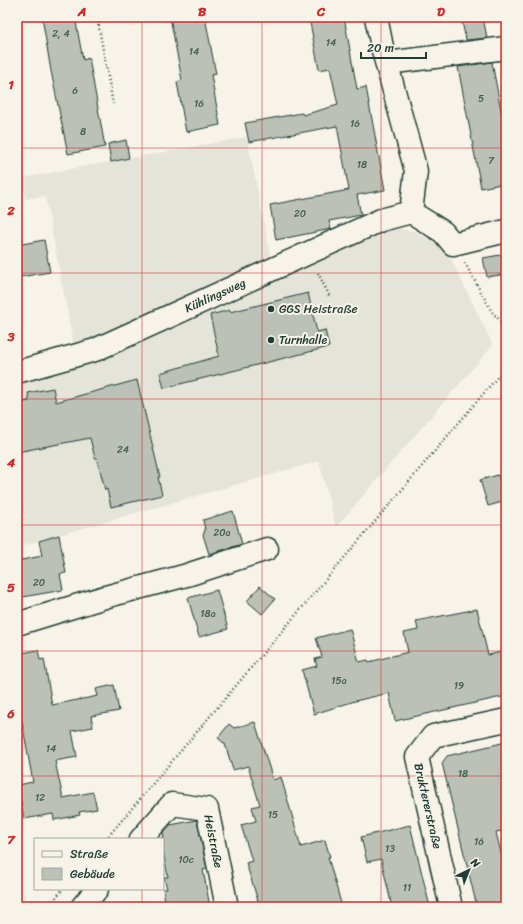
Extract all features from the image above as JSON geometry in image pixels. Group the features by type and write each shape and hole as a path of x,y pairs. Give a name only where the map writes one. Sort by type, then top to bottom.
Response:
{"street":[{"path":"376,17 382,47 416,171 411,212 443,232 453,244 506,231"},
{"path":"387,63 506,48"},
{"name":"Kühlingsweg","path":"17,372 95,350 381,220 411,212"},
{"path":"17,624 267,549"},
{"name":"Bruktererstraße","path":"451,907 417,757 433,736 506,720"},
{"name":"Heistraße","path":"142,838 172,804 207,809 227,907"},
{"path":"82,907 97,890"}],"path":[{"path":"97,17 113,104"},
{"path":"453,244 492,312 506,328"},
{"path":"308,253 330,297"},
{"path":"107,838 506,367"},
{"path":"48,907 62,890"}],"shaded area":[{"name":"GGS Heistraße","path":"247,137 272,263 369,233 392,228 413,231 428,238 441,247 452,261 493,345 336,527 319,461 17,547 17,378 77,362 45,196 26,199 21,178"}],"building":[{"path":"42,17 75,17 83,60 89,58 105,147 68,154 51,71"},
{"path":"170,17 205,17 216,74 211,75 220,125 186,132 177,82 182,80"},
{"path":"309,17 344,17 357,89 366,87 385,190 357,195 361,215 329,221 331,229 276,240 270,205 349,190 337,126 249,142 245,123 302,113 303,115 338,105 330,68 319,70"},
{"path":"461,17 483,17 487,38 466,40"},
{"path":"492,62 506,137 506,183 481,188 458,67"},
{"path":"126,140 129,158 111,162 108,144"},
{"path":"44,240 50,272 20,277 17,259 17,245"},
{"path":"506,254 506,274 487,277 483,258"},
{"name":"Turnhalle","path":"308,293 317,332 325,330 329,347 164,388 160,373 219,356 210,315 230,310 230,312"},
{"path":"137,380 160,477 158,477 162,495 111,507 107,489 105,490 90,438 17,452 17,403 29,401 28,393 53,388 56,402"},
{"path":"498,475 506,501 488,506 480,480"},
{"path":"233,511 242,544 209,554 203,535 205,530 203,520"},
{"path":"59,535 66,573 60,574 63,590 17,598 17,561 42,556 39,541"},
{"path":"260,586 275,599 262,614 247,601"},
{"path":"217,590 228,629 199,637 188,598"},
{"path":"477,609 488,655 506,651 506,696 395,721 389,693 355,701 314,714 302,670 317,666 315,659 322,657 316,638 350,629 359,662 368,660 369,662 408,652 404,633 418,630 416,621"},
{"path":"38,650 40,660 44,659 52,705 98,696 96,689 114,685 119,711 91,716 93,727 72,731 77,757 55,761 63,798 93,792 97,809 79,812 80,815 54,820 53,814 24,819 18,785 33,782 17,695 17,654"},
{"path":"255,722 273,780 281,777 301,847 325,840 330,857 328,857 342,907 260,907 246,863 252,861 241,825 256,821 252,807 260,805 248,766 233,770 225,744 218,738 229,724 234,728"},
{"path":"506,742 506,830 496,832 506,874 506,907 477,907 442,763 447,756"},
{"path":"197,820 207,869 203,870 210,907 166,907 163,890 167,889 164,877 168,877 164,856 163,833 170,825"},
{"path":"410,825 430,907 392,907 381,859 367,862 361,837"}],"place":[{"name":"GGS Heistraße","path":"271,309"},
{"name":"Turnhalle","path":"271,340"}]}
